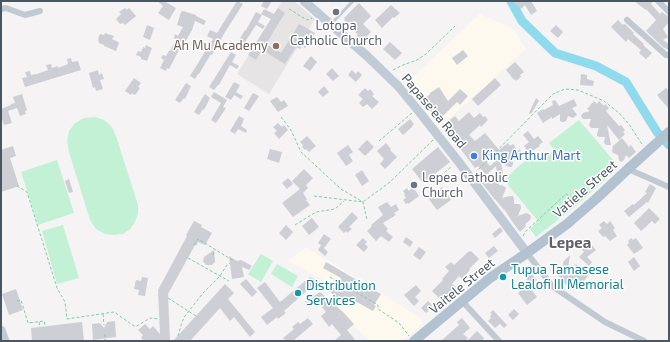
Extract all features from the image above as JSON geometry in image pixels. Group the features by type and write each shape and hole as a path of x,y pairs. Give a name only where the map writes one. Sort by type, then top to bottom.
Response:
{"main road":[{"name":"Papase'ea Road","path":"304,1 367,56 398,86 471,177 527,253"},
{"name":"Vatiele Street","path":"527,253 567,224 588,206 668,132"},
{"name":"Vaitele Street","path":"411,338 462,301 490,278 527,253"},
{"path":"1,330 5,341"}],"street":[{"path":"658,1 669,12"},
{"path":"1,8 6,8 25,15 40,11"},
{"path":"627,20 666,55 669,55"},
{"path":"628,169 669,187"},
{"path":"527,253 552,286 605,322 644,341"},
{"path":"462,301 499,341"}],"lane":[{"path":"331,24 353,1"}],"path":[{"path":"290,9 307,20 319,14"},
{"path":"388,77 393,70 417,60 426,54 455,26"},
{"path":"471,177 553,94 565,89 578,90 604,101 619,113 629,124 647,151"},
{"path":"380,141 417,109"},
{"path":"281,117 291,130 301,152 340,189 363,202 367,220"},
{"path":"314,196 363,202 390,182 438,136"},
{"path":"437,179 458,161"},
{"path":"17,186 27,192 57,288 65,302 67,319 114,312 134,326 137,326 150,318 159,319"},
{"path":"519,242 525,232 566,194 588,206"},
{"path":"295,225 316,212 335,209 344,200"},
{"path":"194,245 198,239 234,261"},
{"path":"213,255 216,250"},
{"path":"188,258 229,281"},
{"path":"178,336 182,322 202,293 220,276 230,263"},
{"path":"330,277 378,305 378,309 399,323 411,338"},
{"path":"168,298 196,316"},
{"path":"17,301 21,300 28,323 44,321 45,326"},
{"path":"103,314 104,325"},
{"path":"39,322 40,327"},
{"path":"105,334 105,341"}],"shaded area":[{"name":"Ah Mu Academy","path":"282,1 294,1 315,19 269,94 237,74"},
{"path":"480,14 514,29 526,49 439,128 404,85"},
{"path":"306,247 421,318 423,324 402,341 370,341 325,299 334,286 288,261"}],"green space":[{"path":"95,117 104,120 112,127 138,205 138,213 135,222 130,229 123,234 105,234 96,229 90,220 69,152 67,141 69,131 75,123 84,118"},
{"path":"579,120 619,167 577,205 536,237 530,229 538,221 504,180 534,154 540,161 554,150 549,143"},
{"path":"57,160 74,213 38,225 21,172"},
{"path":"63,225 79,278 57,284 42,231"},
{"path":"261,254 273,261 261,282 248,274"},
{"path":"277,264 298,276 292,287 271,274"}],"building":[{"path":"157,1 164,1 176,8 169,20 158,13 163,6"},
{"path":"237,1 243,4 212,55 211,54 195,79 190,76 213,39 207,36 210,30 217,33"},
{"path":"264,1 272,1 267,9 261,6"},
{"path":"512,1 531,1 537,11 531,15 525,5 521,9"},
{"path":"634,1 653,1 651,4 660,14 662,12 669,16 669,22 663,29 668,37 663,40 669,44 669,50 663,47 646,31 656,20 646,9"},
{"path":"359,3 371,16 363,24 371,32 363,40 361,39 359,41 355,37 358,35 344,20 344,18"},
{"path":"391,5 400,13 394,18 393,17 382,28 375,20"},
{"path":"125,8 127,10 129,8 136,16 125,25 123,23 120,24 116,19 121,14 119,12"},
{"path":"278,8 285,13 266,44 281,53 299,24 315,33 313,36 316,37 312,44 309,43 305,48 302,46 300,49 296,47 285,64 262,50 256,60 248,55 271,19 261,14 264,9 274,14"},
{"path":"183,11 196,15 206,21 204,25 195,21 192,30 181,49 180,48 169,69 167,68 166,71 160,68 164,60 161,58 163,55 166,56 170,51 176,39 174,38 175,34 178,36 183,27 177,25 181,12"},
{"path":"256,12 262,15 258,22 265,26 263,29 256,25 241,48 236,45"},
{"path":"618,20 623,25 626,25 652,53 646,59 639,53 641,50 628,39 626,42 611,27"},
{"path":"147,25 154,28 150,40 143,37"},
{"path":"556,25 563,32 558,38 550,31"},
{"path":"105,33 114,36 112,39 119,43 116,51 99,43 98,39 100,34 104,35"},
{"path":"390,42 402,53 395,60 383,49"},
{"path":"146,45 152,48 147,61 136,55 138,51 141,52 143,47 145,48"},
{"path":"463,50 468,56 457,65 452,58"},
{"path":"231,52 236,55 232,62 239,66 237,69 230,65 219,85 214,90 209,87"},
{"path":"311,56 317,62 310,71 303,66"},
{"path":"71,58 72,62 78,61 81,70 25,87 22,78 27,77 25,72 30,71 31,75 37,74 48,70 46,65 51,64 52,68 58,66 58,68 68,64 67,59"},
{"path":"515,62 524,72 516,81 506,70"},
{"path":"332,68 339,76 333,81 326,74"},
{"path":"98,70 99,75 102,73 104,79 100,80 103,89 96,91 95,87 93,88 89,73"},
{"path":"352,70 356,74 358,71 362,75 356,82 348,75"},
{"path":"581,74 587,75 587,79 594,81 593,86 580,85"},
{"path":"134,78 141,83 136,94 134,95 132,93 131,95 125,91"},
{"path":"495,78 501,85 478,106 472,99"},
{"path":"234,82 240,85 236,92 243,96 241,99 234,95 231,100 225,97"},
{"path":"186,83 191,86 185,99 184,98 180,103 175,100"},
{"path":"324,86 329,92 323,97 318,92"},
{"path":"439,87 448,101 460,89 468,96 460,105 457,102 439,120 429,110 428,111 421,102"},
{"path":"365,88 368,91 370,89 374,94 372,96 379,102 372,109 367,104 363,107 359,103 363,99 358,95"},
{"path":"666,88 669,91 669,109 657,95"},
{"path":"214,92 227,100 223,107 226,108 216,123 211,120 221,103 211,97"},
{"path":"253,93 259,96 249,111 244,108"},
{"path":"22,94 27,110 25,111 26,114 20,116 17,108 8,111 12,123 4,125 1,116 1,109 15,103 13,97"},
{"path":"205,94 210,98 204,110 203,109 199,115 194,112"},
{"path":"277,97 281,102 284,100 288,106 278,112 270,101"},
{"path":"536,98 539,101 531,114 529,113"},
{"path":"574,99 577,106 572,108 577,115 573,118 568,116 564,122 560,121 560,114 543,123 537,113 553,105 552,101 555,100 559,106"},
{"path":"594,101 597,104 599,101 604,106 605,104 609,108 606,111 619,126 621,125 625,130 623,132 625,134 619,140 607,125 611,145 605,144 605,137 597,136 599,128 590,127 589,125 591,119 583,119 581,116 583,113 590,111 587,109"},
{"path":"469,112 474,118 480,113 488,120 469,135 475,141 485,133 499,150 508,143 510,146 513,144 518,151 520,149 522,158 519,160 512,158 512,167 501,163 503,173 498,177 496,166 486,175 478,166 475,168 443,127 443,125 455,116 459,121","holes":["491,154 497,160 490,166 484,159"]},
{"path":"239,116 244,119 241,126 247,130 246,133 238,129 235,134 230,131"},
{"path":"410,119 414,124 403,135 398,129"},
{"path":"278,123 282,127 284,125 288,130 279,139 274,133 277,131 273,127"},
{"path":"528,131 534,139 538,136 543,142 539,145 540,146 529,153 524,146 529,142 523,135"},
{"path":"307,136 316,146 309,152 302,147 303,145 300,142"},
{"path":"622,138 629,147 631,145 636,152 629,158 626,155 624,160 621,162 618,155 612,151 613,146"},
{"path":"367,140 374,147 365,156 358,149"},
{"path":"386,143 397,157 385,169 380,164 384,159 377,151"},
{"path":"348,145 353,152 349,155 353,161 346,166 337,153"},
{"path":"13,146 16,156 10,158 19,186 1,192 1,150"},
{"path":"438,147 450,162 423,183 412,169"},
{"path":"270,149 282,152 279,163 267,159"},
{"path":"304,169 313,178 306,185 308,188 303,193 310,205 293,217 282,203 300,189 292,181"},
{"path":"362,170 369,181 362,186 355,175"},
{"path":"499,177 499,185 506,188 502,198 513,196 514,204 519,204 521,206 518,216 526,213 531,216 530,220 525,224 526,226 520,232 504,209 482,183 489,178 491,181"},
{"path":"288,178 293,184 287,189 282,183"},
{"path":"69,179 73,192 69,193 65,181"},
{"path":"650,184 656,188 648,203 647,202 629,217 624,211 633,204 634,205 647,193 645,192"},
{"path":"413,187 419,196 406,204 403,200 406,198 403,191 407,188 409,191"},
{"path":"442,187 451,200 437,210 428,198"},
{"path":"387,202 391,207 396,204 399,210 394,213 396,215 383,223 388,229 386,231 393,237 389,242 381,236 376,241 367,231 372,226 371,225 383,215 378,207"},
{"path":"649,208 660,219 655,224 652,221 641,231 634,223"},
{"path":"352,212 358,218 349,227 352,229 347,233 346,231 344,233 338,227"},
{"path":"312,218 319,227 309,235 302,226"},
{"path":"194,221 212,233 205,245 198,242 196,246 195,245 168,294 170,341 144,341 141,338 143,335 138,330 145,324 150,329 153,326 160,334 158,290"},
{"path":"604,221 607,224 610,221 615,228 613,230 617,236 610,241 605,236 603,237 598,231 602,228 599,225"},
{"path":"286,225 293,232 286,240 279,233"},
{"path":"500,227 503,231 495,238 492,234"},
{"path":"324,234 331,239 324,248 328,252 325,256 318,250 321,245 318,243"},
{"path":"406,237 413,242 410,247 403,242"},
{"path":"363,238 367,242 365,244 368,247 364,252 356,245"},
{"path":"631,238 633,240 636,238 643,248 634,254 627,245"},
{"path":"587,239 596,250 587,257 592,262 589,266 579,257 584,252 579,246"},
{"path":"494,246 498,251 489,258 485,253"},
{"path":"419,247 426,252 420,260 413,255"},
{"path":"214,250 215,262 212,265 206,265 203,261 204,257"},
{"path":"471,251 479,259 462,279 459,276 452,284 456,287 443,302 432,291 443,280 442,279 449,271 445,267 451,262 454,265"},
{"path":"570,255 567,275 576,264 588,276 582,283 576,277 566,285 556,273 552,271 557,267 563,266 563,262"},
{"path":"229,256 237,261 241,260 252,266 249,270 242,267 244,277 232,279"},
{"path":"634,257 640,266 634,271 628,262"},
{"path":"326,262 381,294 374,305 376,306 373,311 355,301 350,307 319,284 315,289 311,287 284,311 286,313 278,319 277,317 267,325 261,317 273,308 257,288 265,282 280,302 310,277 335,289 341,278 323,268"},
{"path":"528,265 533,272 531,273 537,280 531,285 520,271"},
{"path":"142,277 148,278 145,296 138,295 139,290 134,289 136,280 141,281"},
{"path":"246,279 257,292 252,297 240,284"},
{"path":"225,284 234,293 228,299 255,332 250,337 234,317 230,321 220,308 190,341 173,341"},
{"path":"416,285 421,291 415,297 419,301 414,306 404,295"},
{"path":"528,285 537,297 527,305 518,293"},
{"path":"16,289 23,310 9,315 2,294"},
{"path":"320,292 354,324 347,330 356,341 334,341 341,335 332,324 329,327 321,316 326,312 317,301 309,307 305,302"},
{"path":"428,301 433,306 426,313 421,308"},
{"path":"514,309 519,314 513,320 508,315"},
{"path":"493,310 507,325 504,328 500,324 495,328 488,321 492,314 490,313"},
{"path":"308,318 313,324 293,341 286,341 283,338 294,329 292,327 298,322 300,324"},
{"path":"462,318 470,328 463,334 468,338 465,341 441,341 459,325 457,322"},
{"path":"115,321 116,337 93,340 92,324 100,323 104,328 107,322"},
{"path":"82,322 84,341 32,341 31,328"},
{"path":"477,331 484,338 482,341 467,341"}],"waterway":[{"path":"511,1 522,21 555,53 596,66 626,82 657,132 669,145"}],"place":[{"name":"Lotopa Catholic Church","path":"336,12"},
{"name":"Ah Mu Academy","path":"276,46"},
{"name":"King Arthur Mart","path":"474,156"},
{"name":"Lepea Catholic Church","path":"414,185"},
{"name":"Tupua Tamasese Lealofi III Memorial","path":"503,277"},
{"name":"Distribution Services","path":"298,293"}],"district":[{"name":"Lepea","path":"570,243"}]}
